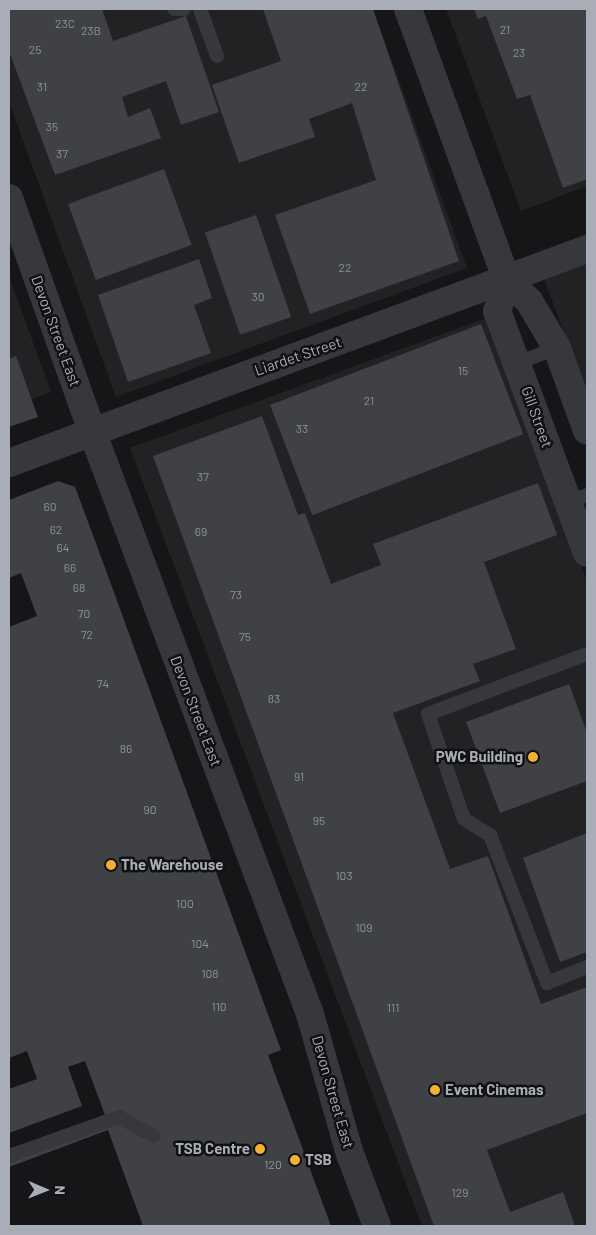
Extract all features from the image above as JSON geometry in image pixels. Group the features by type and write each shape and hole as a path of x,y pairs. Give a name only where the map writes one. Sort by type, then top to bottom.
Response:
{"street":[{"path":"408,9 507,280 529,301 557,348 587,432"},
{"name":"Devon Street East","path":"9,198 92,431 310,1014 350,1154 377,1226"},
{"name":"Liardet Street","path":"9,463 587,249"},
{"name":"Gill Street","path":"507,280 497,311 517,364 578,499 587,553"}],"lane":[{"path":"174,9 184,9"},
{"path":"200,9 217,56"},
{"path":"517,364 557,348"},
{"path":"587,654 428,714 464,819 490,835 547,983 587,967"},
{"path":"9,1156 119,1117 153,1136"}],"shaded area":[{"path":"9,9 373,9 467,268 116,397 9,102"},
{"path":"446,9 587,9 587,186 521,211"},
{"path":"587,254 587,394 541,271"},
{"path":"9,276 51,392 9,408"},
{"path":"492,316 587,582 587,1226 422,1226 130,448"}],"building":[{"path":"9,9 102,9 113,41 186,16 219,112 181,125 166,81 122,97 128,117 150,108 161,138 55,175 9,51"},
{"path":"263,9 373,9 459,261 310,314 275,215 376,180 352,103 309,119 315,137 239,163 212,85 281,61"},
{"path":"474,9 587,9 587,179 563,188 530,95 517,99 486,16 478,19"},
{"path":"164,169 192,245 96,280 68,204"},
{"path":"256,215 291,317 240,335 205,233"},
{"path":"199,259 212,298 194,305 211,353 128,382 98,295"},
{"path":"481,324 523,434 312,515 270,405"},
{"path":"16,356 38,417 9,427 9,359"},
{"path":"262,416 298,515 305,513 331,584 381,565 373,544 538,483 557,535 484,562 516,649 473,664 480,681 393,713 450,869 488,856 541,1004 587,987 587,1113 487,1150 510,1212 563,1192 575,1226 434,1226 153,456"},
{"name":"The Warehouse","path":"58,481 75,487 97,546 281,1050 268,1055 331,1226 143,1226 108,1130 9,1167 9,1150 105,1115 85,1061 68,1067 82,1106 9,1133 9,1089 37,1079 27,1051 9,1058 9,627 37,616 21,573 9,578 9,500"},
{"name":"PWC Building","path":"569,684 587,733 587,781 500,813 466,722"},
{"path":"587,833 587,952 560,962 523,858"}],"place":[{"name":"PWC Building","path":"533,757"},
{"name":"The Warehouse","path":"111,865"},
{"name":"Event Cinemas","path":"435,1090"},
{"name":"TSB Centre","path":"260,1149"},
{"name":"TSB","path":"295,1160"}]}
